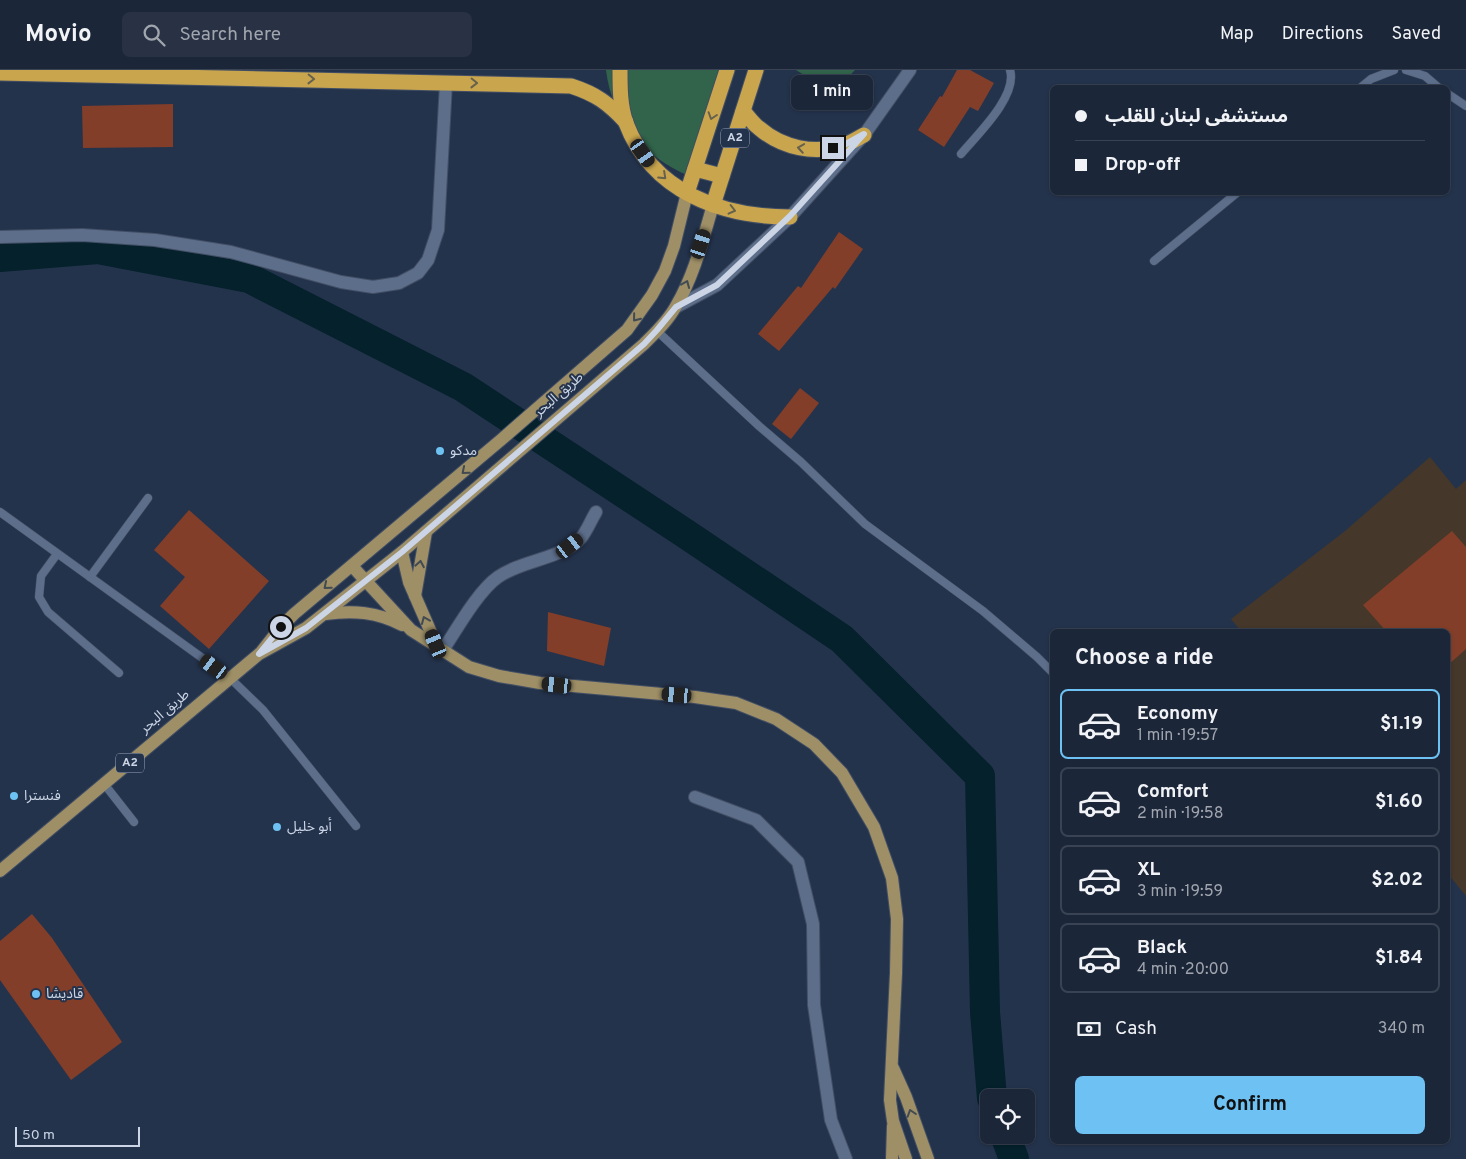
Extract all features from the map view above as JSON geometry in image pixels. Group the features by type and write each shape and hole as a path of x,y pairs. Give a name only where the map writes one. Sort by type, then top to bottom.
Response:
{"highway":[{"path":"620,70 620,99 626,122 636,143 650,163 666,180 687,194 713,205 751,215 790,216"},
{"name":"A2","path":"687,194 727,70"},
{"name":"طريق البحر","path":"713,205 756,70"},
{"path":"0,73 571,86 592,93 611,106 626,122"},
{"path":"743,111 758,128 777,141 799,148 822,150 844,145 864,134"},
{"path":"694,169 722,176"}],"main road":[{"name":"طريق البحر","path":"0,871 105,785 259,654 294,614 515,428 611,344 640,313 665,271 674,246 687,194"},
{"name":"طريق البحر","path":"259,654 292,637 366,582 644,344 676,307 697,257 713,205"},
{"path":"515,428 530,441"},
{"path":"414,596 426,532"},
{"path":"402,552 414,596 439,647"},
{"path":"352,566 411,630"},
{"path":"325,614 347,611 369,613 391,620 411,630 469,667 499,676 540,683 694,697 736,703 776,719 814,744 842,773 874,827 892,878 897,920 890,1100 893,1121 892,1159"},
{"path":"892,1066 906,1097 928,1159"},
{"path":"893,1121 906,1159"}],"street":[{"path":"676,307 717,285 790,216 864,134 910,70"},
{"path":"0,237 82,235 155,240 231,252 341,282 373,288 399,283 418,273 428,260 438,230 446,83"},
{"path":"439,647 484,590 497,578 518,566 559,552 570,546 580,538 596,512"},
{"path":"695,797 756,820 798,862 813,924 814,1005 831,1120 846,1159"}],"lane":[{"path":"961,154 999,108 1010,88 1010,70"},
{"path":"1364,85 1371,79 1394,70"},
{"path":"1406,70 1426,76 1436,85"},
{"path":"1450,95 1466,106"},
{"path":"1154,261 1234,195"},
{"path":"657,330 759,426 801,462 865,524 983,611 1050,670"},
{"path":"90,577 148,498"},
{"path":"0,512 230,678 263,710 356,826"},
{"path":"57,554 42,576 39,598 48,612 119,672"},
{"path":"105,785 134,822"}],"shaded area":[{"path":"1430,457 1456,489 1466,480 1466,896 1450,876 1450,629 1239,629 1231,619 1345,531"}],"green space":[{"path":"606,70 732,70 689,176 658,158 633,135 615,105 609,88"},
{"path":"796,70 855,70 833,93"}],"building":[{"path":"957,70 970,70 994,83 978,111 970,107 944,147 918,130 940,96 942,97"},
{"path":"173,104 173,147 83,148 82,106"},
{"path":"839,232 863,249 835,289 833,287 779,351 758,334 798,286 801,288"},
{"path":"800,388 819,403 791,439 772,424"},
{"path":"189,510 269,581 209,649 160,606 185,577 154,550"},
{"path":"1452,531 1466,547 1466,649 1450,663 1450,629 1384,629 1363,605"},
{"path":"548,612 611,628 604,666 547,651"},
{"path":"32,914 52,938 122,1042 71,1080 0,980 0,941"}],"waterway":[{"path":"0,257 98,249 249,278 463,387 842,639 980,776 985,1012 991,1089"},
{"path":"1008,1144 1014,1159"}],"place":[{"name":"مدكو","path":"440,451"},
{"name":"فنسترا","path":"14,796"},
{"name":"أبو خليل","path":"277,827"},
{"name":"قاديشا","path":"36,994"}],"route":[{"path":"281,627 259,654 306,628 402,552 644,344 676,307 717,285 790,216 864,134 844,145 833,148"}]}
